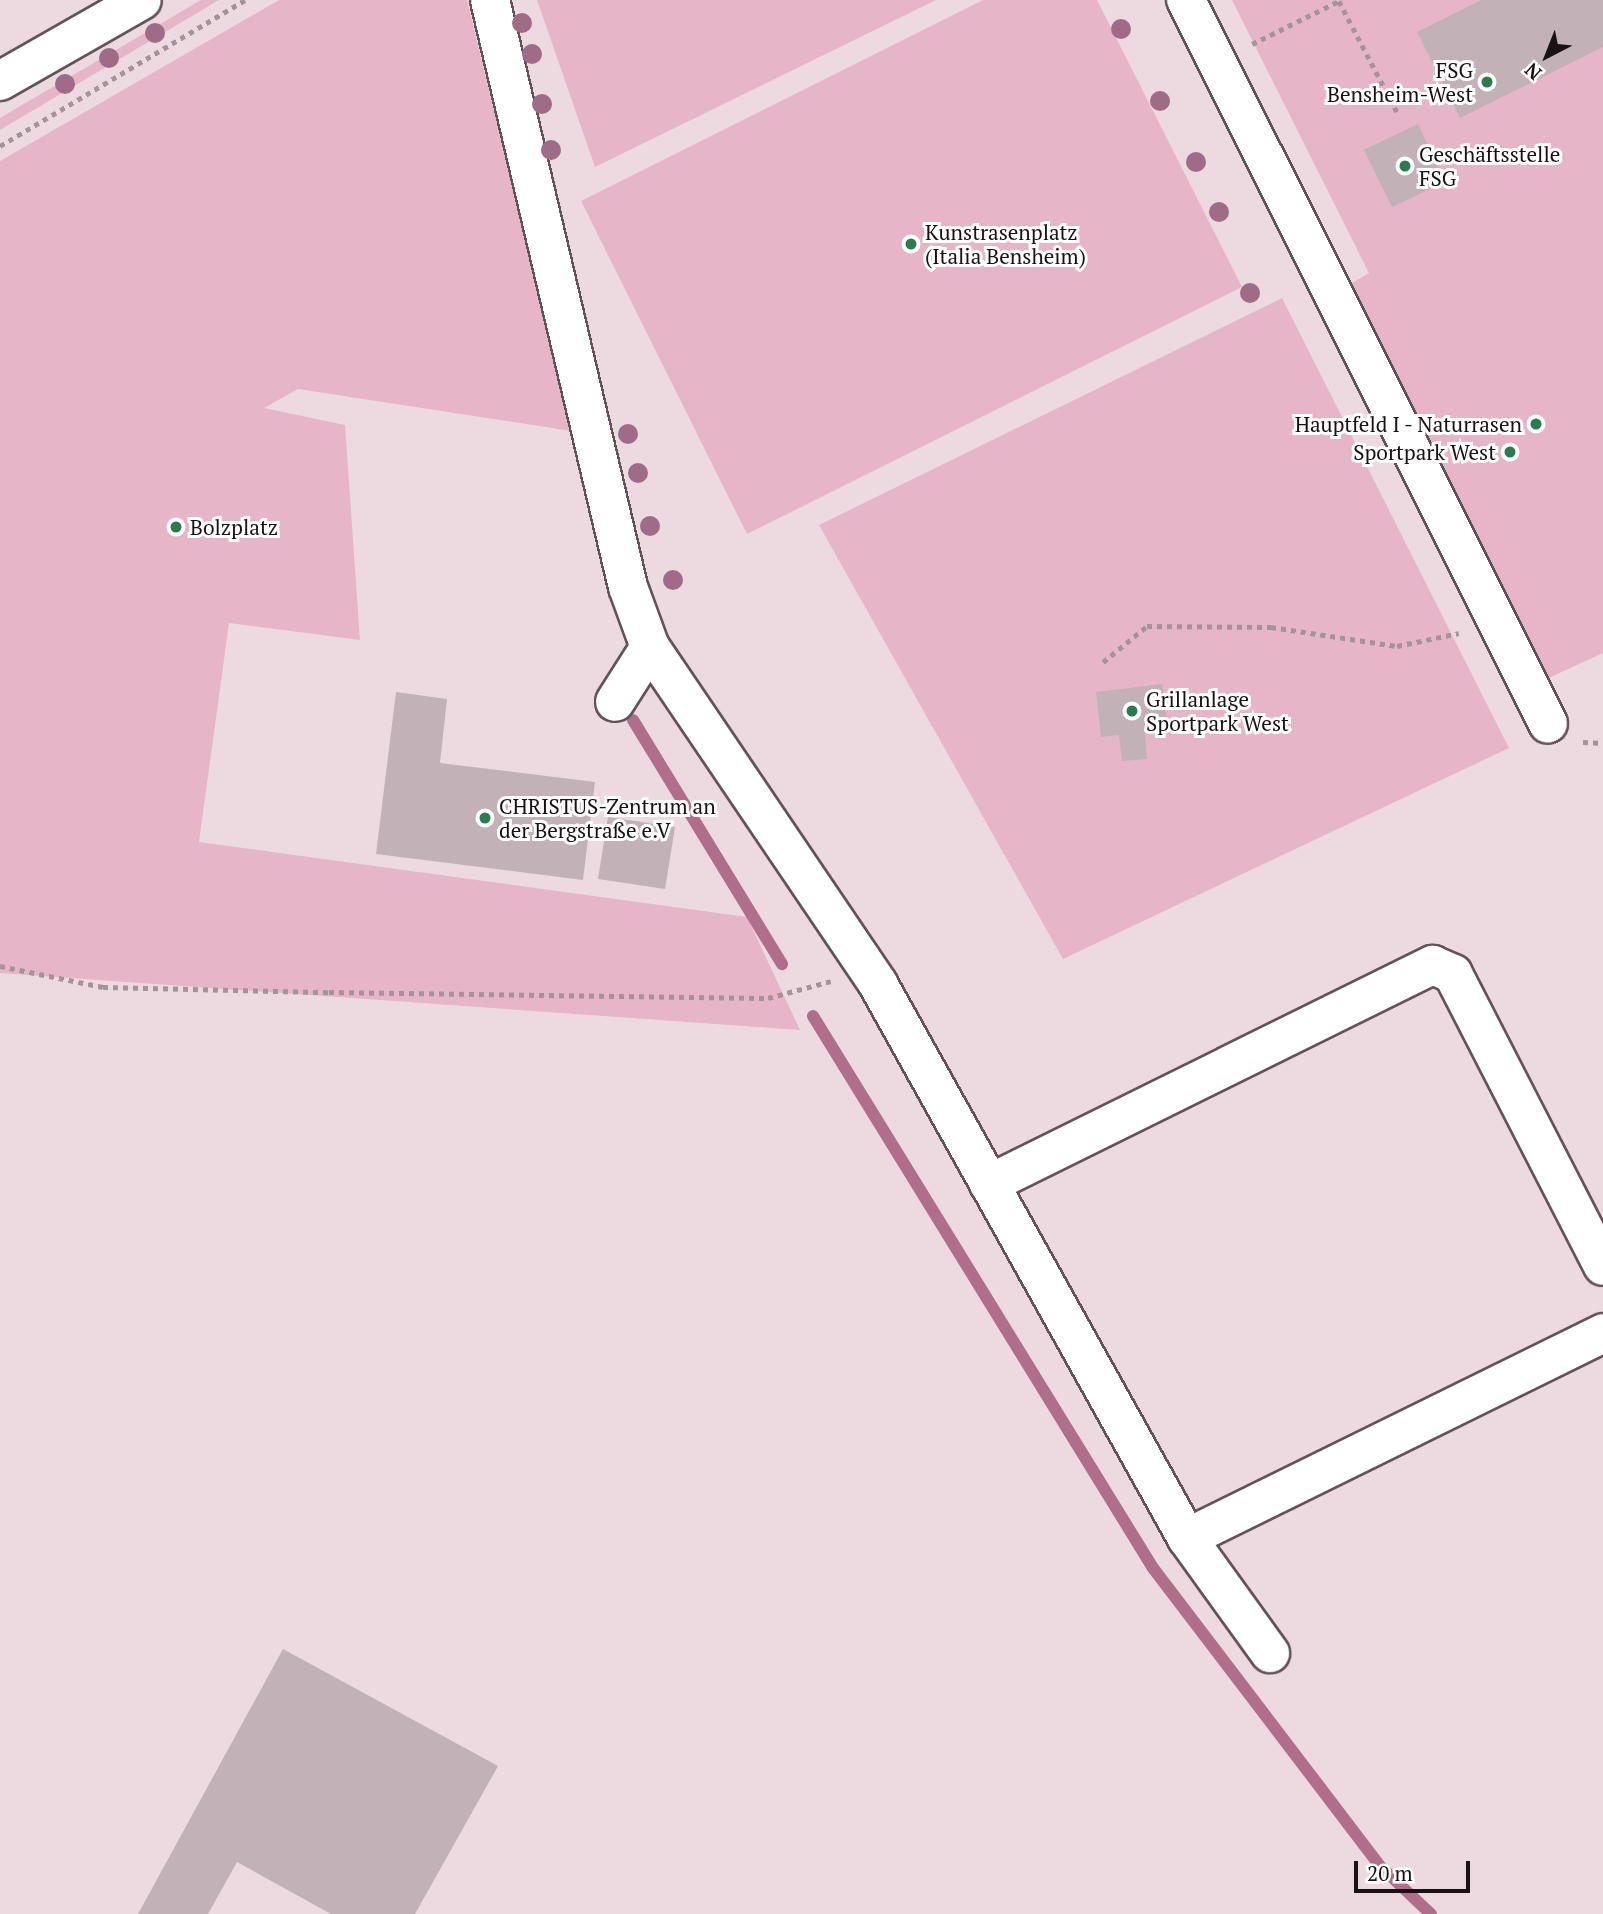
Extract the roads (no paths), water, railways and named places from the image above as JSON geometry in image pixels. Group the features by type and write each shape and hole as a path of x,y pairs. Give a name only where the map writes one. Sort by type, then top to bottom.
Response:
{"street":[{"path":"0,81 142,0"},
{"path":"490,0 628,587 650,647 869,972 1187,1538 1270,1653"},
{"path":"1186,0 1548,724"},
{"path":"615,702 650,647"},
{"path":"989,1184 1433,965 1453,974 1603,1266"},
{"path":"1187,1538 1603,1333"}],"waterway":[{"path":"633,720 782,964"},
{"path":"813,1016 1153,1568 1380,1866 1431,1914"}],"place":[{"name":"FSG Bensheim-West","path":"1487,82"},
{"name":"Geschäftsstelle FSG","path":"1405,166"},
{"name":"Kunstrasenplatz (Italia Bensheim)","path":"911,244"},
{"name":"Hauptfeld I - Naturrasen","path":"1536,424"},
{"name":"Sportpark West","path":"1510,452"},
{"name":"Bolzplatz","path":"176,527"},
{"name":"Grillanlage Sportpark West","path":"1132,711"},
{"name":"CHRISTUS-Zentrum an der Bergstraße e.V","path":"485,818"}]}
